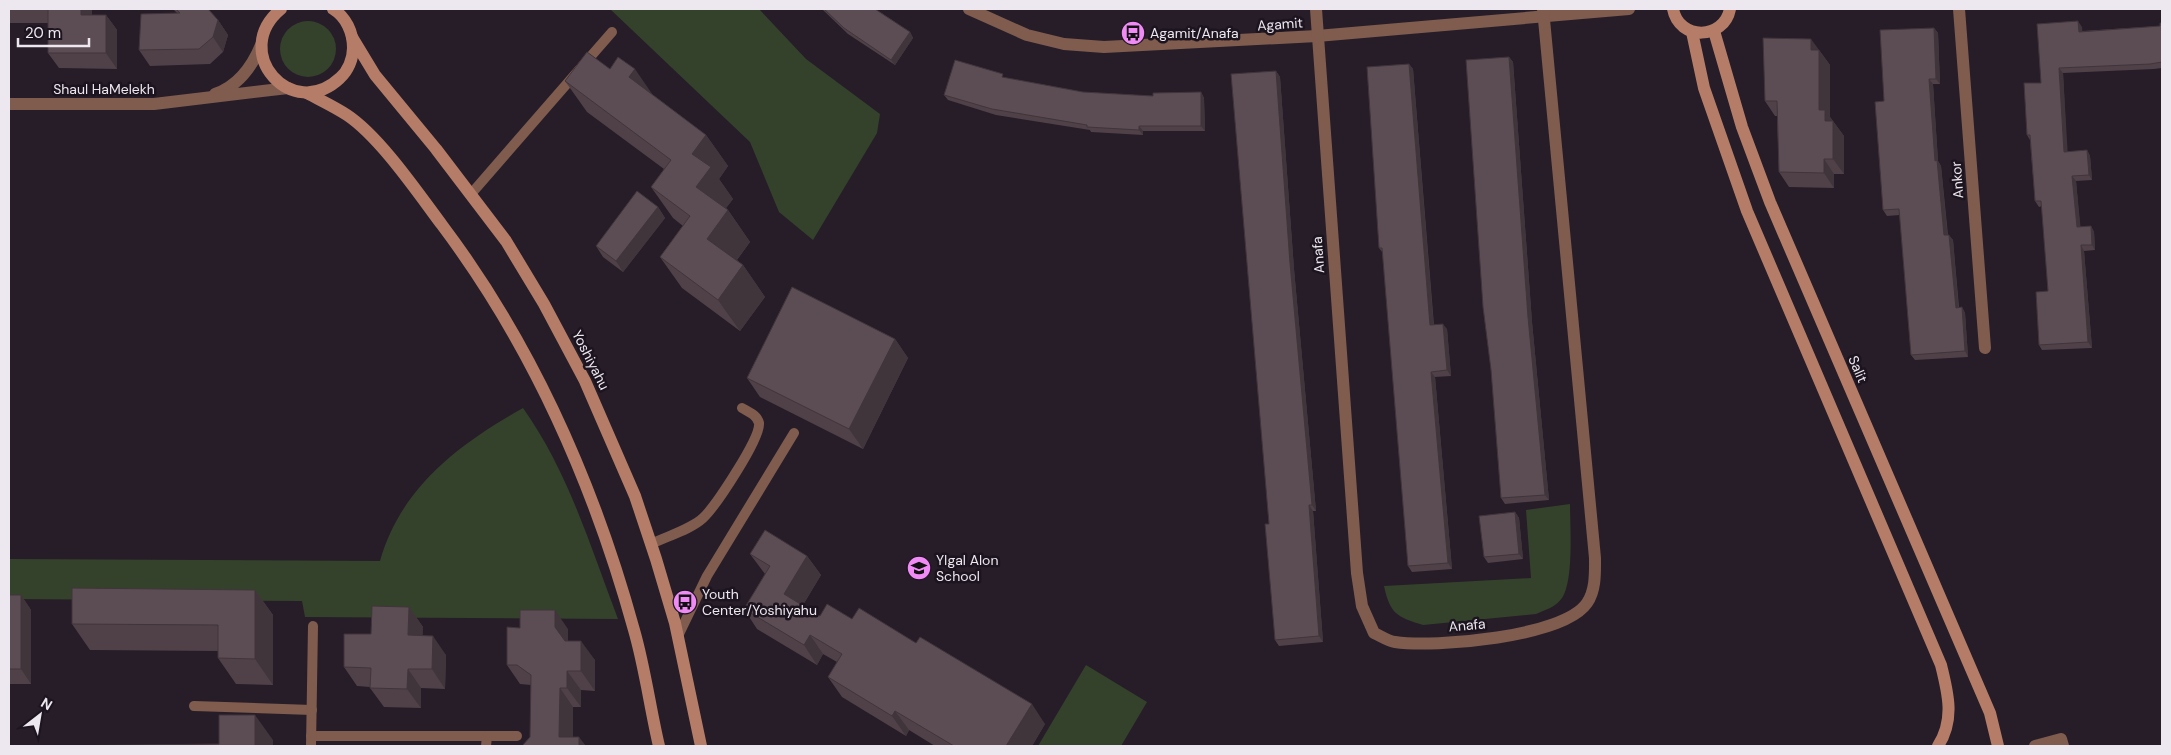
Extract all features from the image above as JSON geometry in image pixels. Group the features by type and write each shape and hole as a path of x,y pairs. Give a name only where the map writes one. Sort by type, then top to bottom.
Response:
{"street":[{"path":"266,9 261,46 268,71 276,81 288,88 307,93 348,116 404,175 472,264 530,365 571,449 614,563 635,633 659,746"},
{"path":"264,30 271,17 281,9"},
{"name":"Agamit","path":"969,9 1027,35 1064,44 1104,48 1318,36 1544,13 1629,9"},
{"name":"Anafa","path":"1316,9 1357,573 1362,606 1374,633 1392,641 1418,644 1513,635 1544,629 1573,616 1588,602 1594,585 1595,558 1544,13"},
{"path":"1673,9 1678,22 1692,32 1700,34 1714,31 1727,19 1730,9"},
{"name":"Ankor","path":"1959,9 1985,348"},
{"name":"Yoshiyahu","path":"335,10 347,23 360,54 506,241 544,304 585,381 609,432 651,544 678,636 701,746"},
{"name":"Salit","path":"1714,31 1742,126 1770,202 1990,713 1998,746"},
{"path":"1692,32 1704,88 1734,178 1763,252 1941,665 1950,707 1947,727 1938,746"},
{"path":"307,93 321,91 333,85 343,76 350,64 353,51 352,37"},
{"name":"Shaul HaMelekh","path":"199,100 223,91 243,76 255,60 261,46"},
{"name":"Shaul HaMelekh","path":"9,104 154,104 288,88"},
{"path":"2035,746 2061,739 2063,746"}],"lane":[{"path":"471,194 612,32"},
{"path":"651,544 701,520 714,506 756,439 759,424 756,417 742,408"},
{"path":"678,636 707,576 794,432"},
{"path":"313,626 311,741 487,741 517,736"},
{"path":"194,706 312,710"}],"green space":[{"path":"610,9 759,9 806,59 880,114 877,133 813,240 779,212 750,142"},
{"path":"308,21 319,23 328,29 334,38 336,49 334,60 328,69 319,75 308,77 297,75 288,69 282,60 280,49 282,38 288,29 297,23"},
{"path":"523,408 539,432 566,484 618,619 305,617 302,601 9,599 9,559 380,561 402,511 435,470 477,437"},
{"path":"1570,504 1570,566 1568,579 1562,598 1554,606 1536,614 1423,625 1401,617 1392,609 1384,586 1531,578 1526,510"},
{"path":"1086,665 1147,702 1121,746 1038,746"}],"building":[{"path":"48,9 81,9 81,15 106,15 106,53 48,53"},
{"path":"176,9 208,9 218,20 213,37 199,49 139,50 141,14 180,13"},
{"path":"824,9 875,9 910,32 891,60 844,28"},
{"path":"2078,21 2079,32 2160,26 2160,23 2162,23 2162,62 2059,68 2064,152 2087,150 2089,175 2072,176 2077,227 2091,226 2092,245 2081,245 2088,342 2039,345 2036,292 2048,291 2041,201 2035,201 2030,135 2027,135 2024,83 2041,83 2037,24"},
{"path":"1934,28 1936,79 1929,79 1935,161 1937,160 1944,235 1949,235 1956,308 1962,307 1965,351 1911,355 1899,209 1883,210 1875,102 1884,101 1880,30"},
{"path":"1763,38 1811,39 1811,50 1819,50 1819,110 1825,110 1825,121 1833,121 1833,159 1824,159 1824,173 1779,172 1777,101 1765,101"},
{"path":"587,52 610,69 618,57 635,69 629,77 706,135 692,154 711,167 696,187 728,210 707,239 743,265 718,300 660,257 690,216 651,187 671,160 565,81"},
{"path":"1509,57 1528,317 1545,495 1501,498 1491,370 1483,307 1466,60"},
{"path":"955,60 1003,74 1002,77 1083,92 1153,96 1153,93 1201,92 1201,126 1139,126 1139,130 1087,127 1087,125 992,109 944,95"},
{"path":"1409,64 1430,325 1443,324 1447,370 1431,372 1448,563 1408,566 1382,248 1379,248 1367,67"},
{"path":"1276,71 1290,263 1312,505 1309,505 1319,636 1275,640 1265,524 1269,524 1231,74"},
{"path":"637,191 658,207 616,261 596,246"},
{"path":"792,287 895,339 849,429 747,378"},
{"path":"1515,512 1519,554 1484,557 1479,516"},
{"path":"765,530 807,556 784,594 820,616 827,604 852,619 859,608 916,643 920,637 1032,704 1006,746 954,746 895,711 892,716 828,677 842,654 810,635 804,645 744,609 770,566 750,554"},
{"path":"72,588 255,590 255,659 218,658 218,625 72,624"},
{"path":"9,595 21,595 21,669 9,669"},
{"path":"372,606 409,607 408,635 433,636 432,669 408,669 407,689 370,688 371,668 344,667 344,634 371,634"},
{"path":"520,610 555,610 555,627 565,641 581,641 581,671 567,671 567,688 560,688 559,737 579,737 579,746 522,746 530,737 531,675 517,665 507,665 507,627 520,628"},
{"path":"219,715 255,715 255,746 49,746 219,744"}],"place":[{"name":"Agamit/Anafa","path":"1133,33"},
{"name":"YIgal Alon School","path":"919,568"},
{"name":"Youth Center/Yoshiyahu","path":"685,602"}]}
